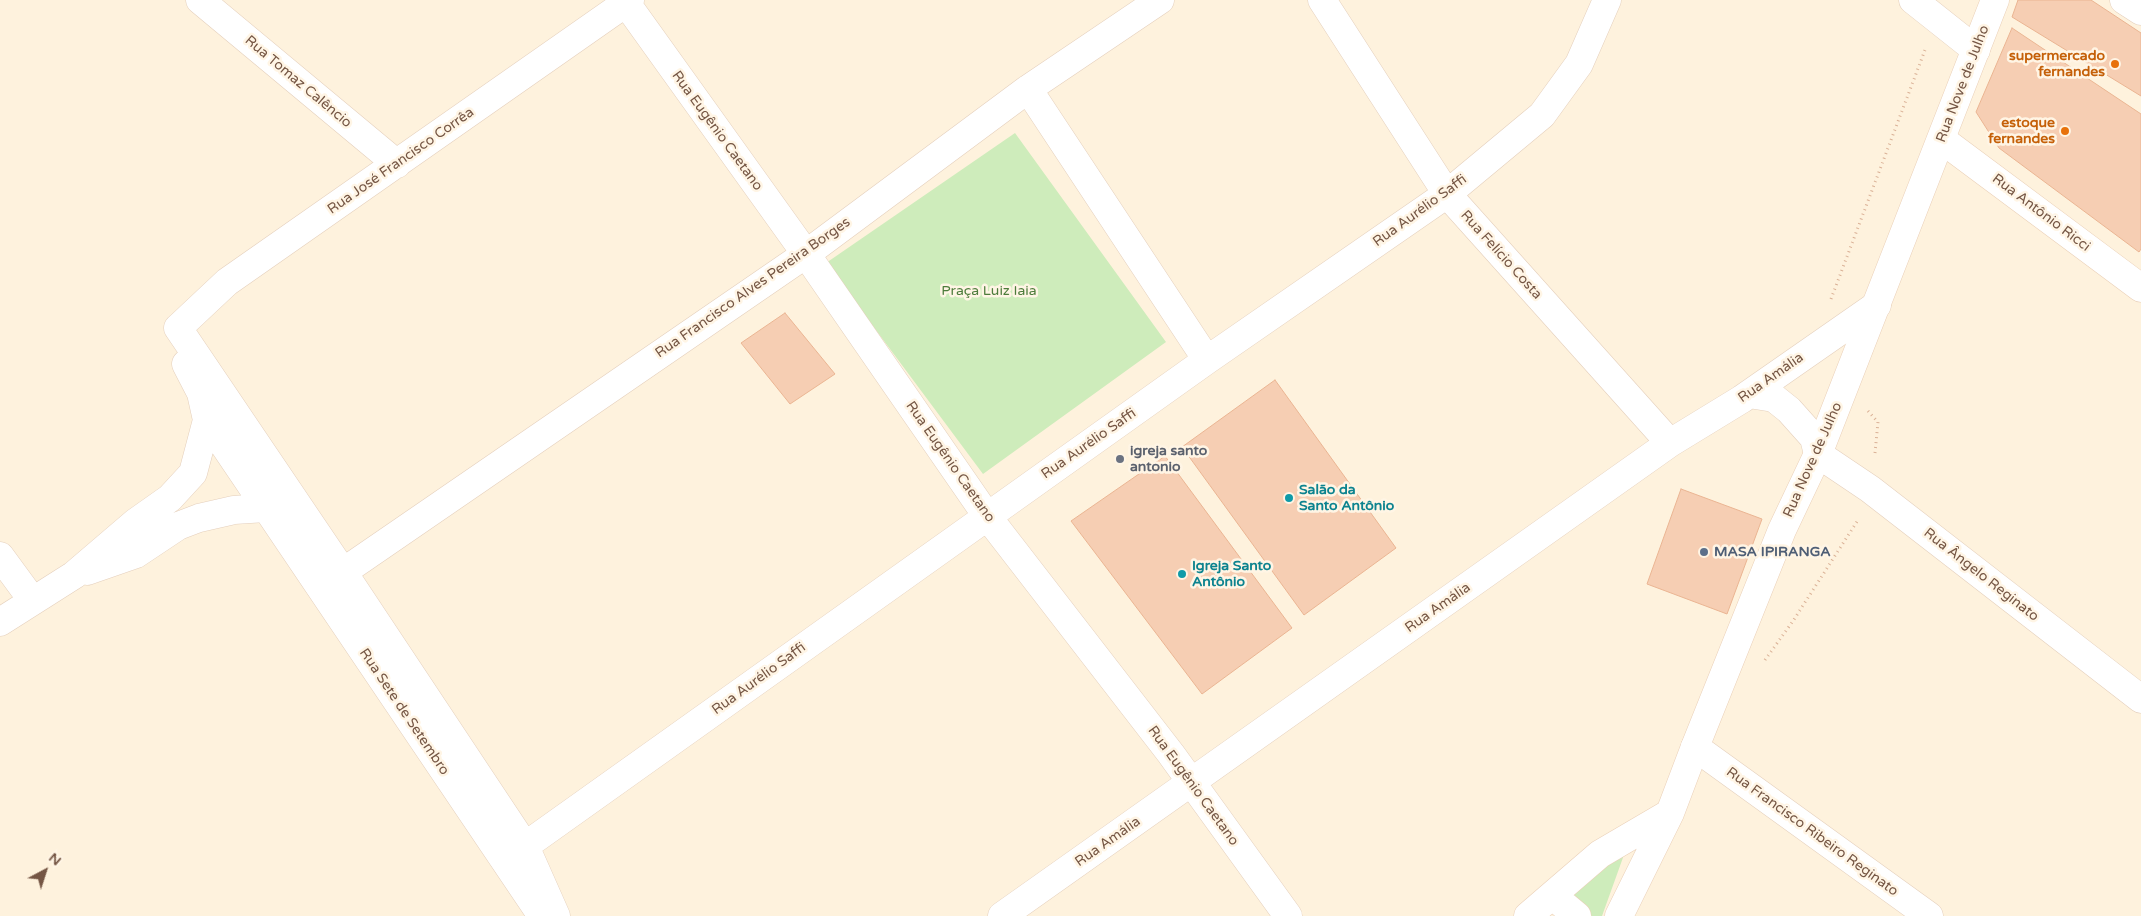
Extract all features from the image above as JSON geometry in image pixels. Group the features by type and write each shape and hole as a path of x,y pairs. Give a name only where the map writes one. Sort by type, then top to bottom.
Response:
{"street":[{"name":"Rua Tomaz Calêncio","path":"200,0 397,164"},
{"name":"Rua Francisco Alves Pereira Borges","path":"344,572 806,254 1028,89 1160,0"},
{"name":"Rua Felício Costa","path":"1322,0 1447,194 1670,443"},
{"name":"Rua Aurélio Saffi","path":"525,846 1207,360 1447,194 1542,115 1579,64 1607,0"},
{"path":"1913,0 1976,50"},
{"name":"Rua Nove de Julho","path":"1619,916 1670,813 1694,747 1782,530 1818,454 1996,0"},
{"path":"2124,0 2141,11"},
{"name":"Rua José Francisco Corrêa","path":"178,328 227,282 627,1"},
{"name":"Rua Eugênio Caetano","path":"627,1 806,254 987,516 1192,782 1288,916"},
{"path":"1028,89 1207,360"},
{"name":"Rua Antônio Ricci","path":"1941,139 2141,288"},
{"name":"Rua Amália","path":"1002,916 1670,443 1749,394 1877,305"},
{"name":"Rua Sete de Setembro","path":"178,328 182,356 201,393 207,420 542,916"},
{"name":"Rua Sete de Setembro","path":"178,328 344,572 525,846 556,916"},
{"path":"1749,394 1774,398 1789,410 1814,438 1818,454"},
{"name":"Rua Sete de Setembro","path":"74,575 136,522 170,498 192,474 207,420"},
{"name":"Rua Ângelo Reginato","path":"1818,454 1870,489 2141,699"},
{"path":"0,622 74,575 136,554 178,526 199,518 234,510 266,508 305,515"},
{"path":"0,556 33,601"},
{"name":"Rua Francisco Ribeiro Reginato","path":"1694,747 1929,916"},
{"path":"1528,916 1600,854 1670,813"},
{"path":"1553,896 1577,916"}],"green space":[{"name":"Praça Luiz Iaia","path":"1015,133 1166,342 983,474 826,263"},
{"path":"1634,827 1602,916 1592,916 1567,898"}],"building":[{"name":"supermercado fernandes","path":"2018,0 2091,0 2141,33 2141,96 2012,17"},
{"name":"estoque fernandes","path":"2012,28 2141,114 2141,249 2139,252 1999,148 1976,112"},
{"path":"785,313 835,374 790,404 741,343"},
{"name":"Salão da Santo Antônio","path":"1275,380 1396,548 1304,615 1182,447"},
{"name":"Igreja Santo Antônio","path":"1165,456 1292,628 1202,694 1071,521"},
{"name":"MASA IPIRANGA","path":"1681,489 1762,519 1727,614 1647,584"}],"place":[{"name":"supermercado fernandes","path":"2115,64"},
{"name":"estoque fernandes","path":"2065,131"},
{"name":"igreja santo antonio","path":"1120,459"},
{"name":"Salão da Santo Antônio","path":"1289,498"},
{"name":"MASA IPIRANGA","path":"1704,552"},
{"name":"Igreja Santo Antônio","path":"1182,574"}]}
